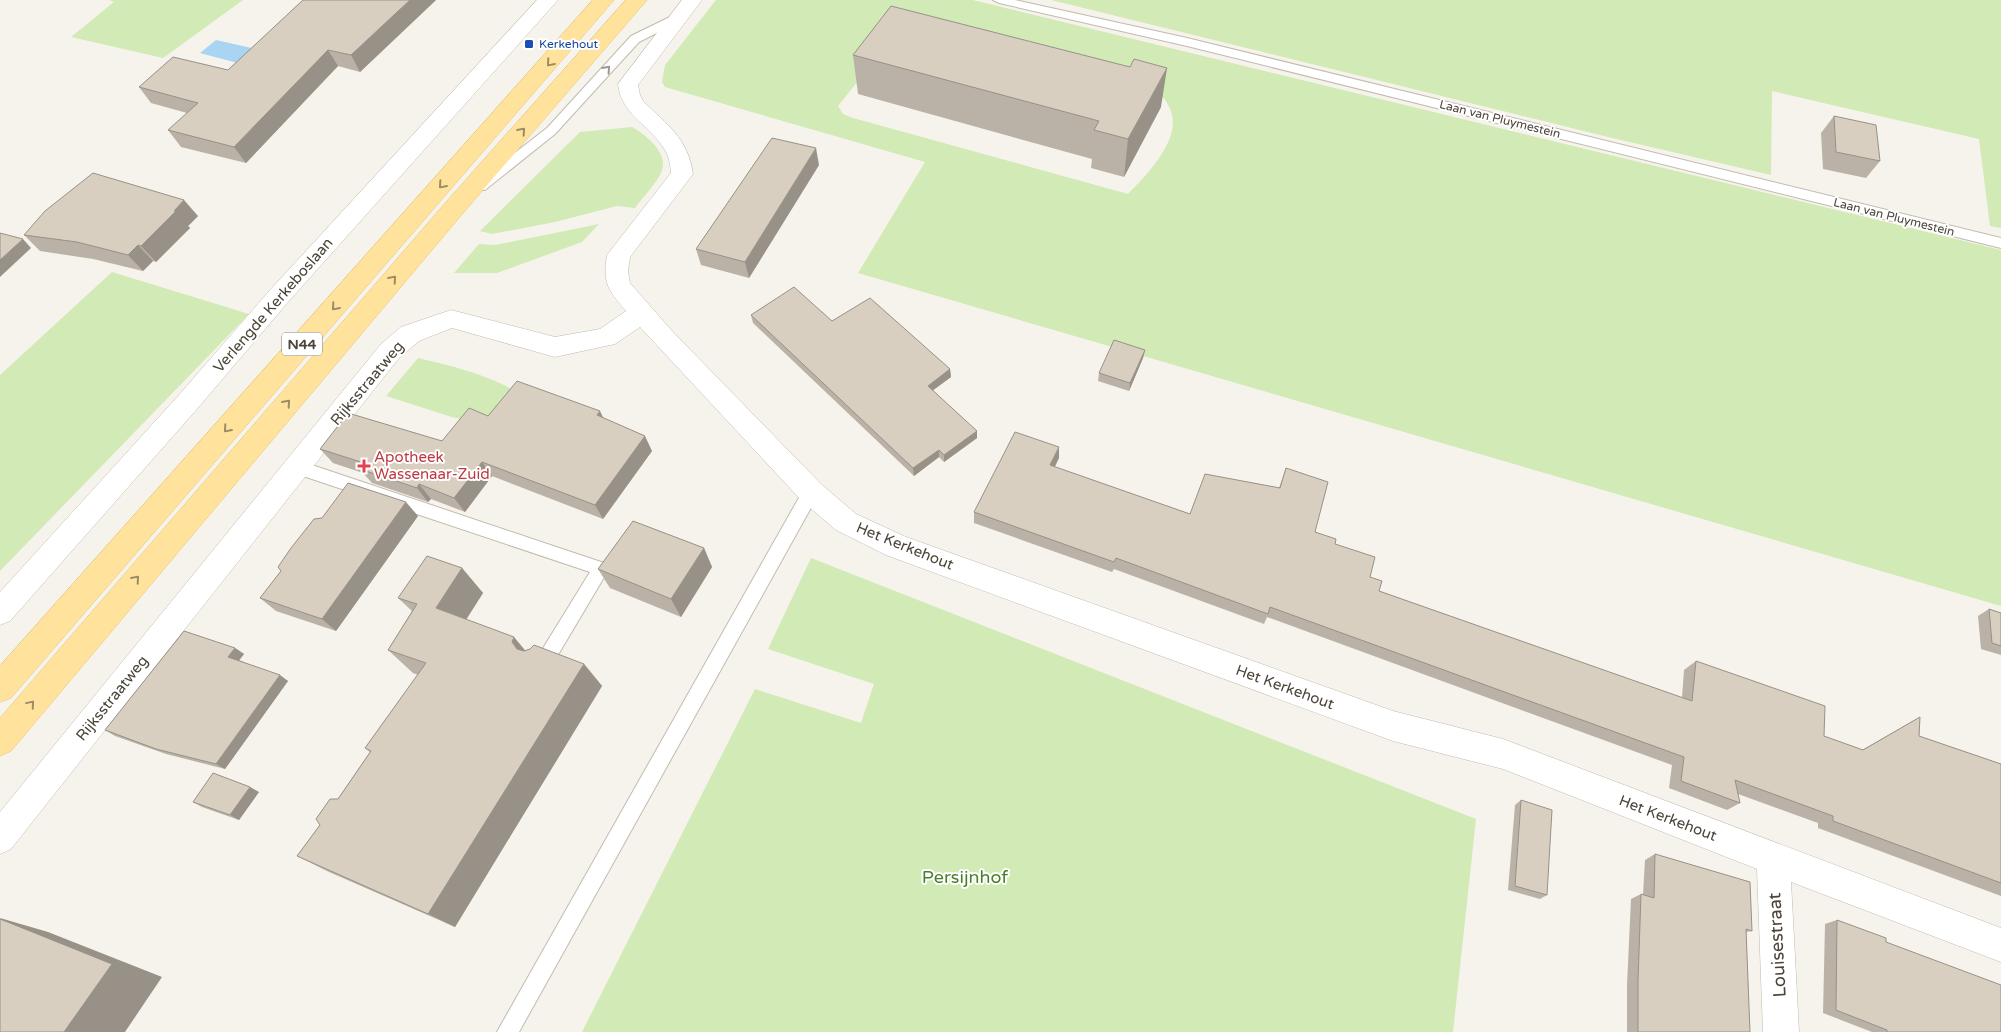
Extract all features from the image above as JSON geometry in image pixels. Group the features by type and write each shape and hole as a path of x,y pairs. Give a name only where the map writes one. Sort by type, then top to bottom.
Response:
{"main road":[{"name":"N44","path":"0,688 604,0"},
{"name":"N44","path":"0,741 455,207 637,0"}],"street":[{"name":"Verlengde Kerkeboslaan","path":"0,612 188,402 280,295 548,0"},
{"path":"641,314 619,286 616,271 619,255 682,174 682,165 678,150 671,140 635,106 627,91 628,84 692,0"},
{"name":"Rijksstraatweg","path":"0,838 390,351 410,334 451,320 555,346 606,337 641,314"},
{"name":"Het Kerkehout","path":"641,314 811,492 846,522 896,546 1393,726 1503,754 2001,945"},
{"name":"Louisestraat","path":"1773,859 1781,1032"}],"lane":[{"name":"Laan van Pluymestein","path":"999,0 1187,42 2001,243"},
{"path":"455,207 551,131 635,39 678,17"},
{"path":"297,467 601,569 544,664"},
{"path":"507,1032 811,492"}],"green space":[{"path":"109,0 243,0 163,58 71,37 114,2"},
{"path":"716,0 973,0 2001,250 2001,606 858,273 925,162 665,87 662,82 665,65","holes":["899,30 1164,98 1170,108 1173,125 1166,147 1151,169 1128,194 853,118 843,114 838,106"]},
{"path":"1051,0 2001,0 2001,228 1990,226 1979,139 1772,91 1771,175 1608,137"},
{"path":"632,127 655,146 662,158 663,166 661,173 635,208 617,206 555,222 492,234 480,231 580,132"},
{"path":"599,224 582,242 497,273 454,273 479,244 495,245"},
{"path":"112,272 249,314 0,571 0,375"},
{"path":"418,358 486,377 512,389 522,396 498,427 452,417 386,396"},
{"name":"Persijnhof","path":"811,558 1476,819 1453,1032 582,1032 755,689 861,723 874,684 768,649"}],"water":[{"path":"216,40 261,50 245,65 200,53"}],"building":[{"path":"303,0 410,0 351,55 328,50 234,147 168,130 198,103 139,87 173,57 228,70"},
{"path":"891,6 1130,67 1134,59 1167,68 1128,139 1094,130 1099,121 853,55"},
{"path":"1834,116 1876,125 1880,161 1836,152"},
{"path":"772,138 816,148 745,262 696,249"},
{"path":"93,173 184,200 174,211 176,211 141,246 138,245 128,255 77,242 24,235 45,211"},
{"path":"0,233 23,239 0,260"},
{"path":"794,287 832,321 870,298 950,369 928,386 977,431 944,455 939,450 913,468 751,315"},
{"path":"1114,340 1145,350 1130,383 1099,373"},
{"path":"517,381 600,411 597,415 645,436 595,505 482,462 454,498 419,484 417,488 360,469 364,463 320,449 348,413 442,441 469,408 488,416"},
{"path":"1015,432 1059,447 1050,465 1190,514 1205,474 1280,488 1286,468 1328,482 1315,532 1336,539 1335,544 1375,557 1370,577 1382,581 1379,591 1692,701 1696,661 1825,706 1824,736 1863,750 1920,717 1919,736 2001,764 2001,883 1833,821 1833,816 1735,780 1740,803 1681,781 1684,757 1270,607 1268,614 1116,558 1114,562 974,512"},
{"path":"348,483 406,502 322,619 260,598 281,571 278,567 291,548 314,519 322,518"},
{"path":"633,521 704,548 671,599 598,569"},
{"path":"427,556 462,568 436,608 514,637 512,642 517,649 524,651 534,645 584,664 428,914 297,856 320,825 316,819 330,799 338,799 371,751 365,748 426,663 388,650 417,604 398,598"},
{"path":"1989,609 2001,613 2001,646 1992,643"},
{"path":"184,631 235,648 228,657 280,675 216,764 156,749 105,730"},
{"path":"213,773 250,787 230,815 193,802"},
{"path":"1521,800 1552,810 1547,895 1515,886"},
{"path":"1655,854 1750,882 1752,931 1746,929 1750,1032 1638,1032 1641,894 1654,898"},
{"path":"0,919 112,964 64,1032 0,1032"},
{"path":"1837,920 1886,938 1886,942 2001,985 2001,1032 1887,1032 1887,1030 1836,1010"}],"place":[{"name":"Kerkehout","path":"529,44"},
{"name":"Apotheek Wassenaar-Zuid","path":"364,466"}]}
